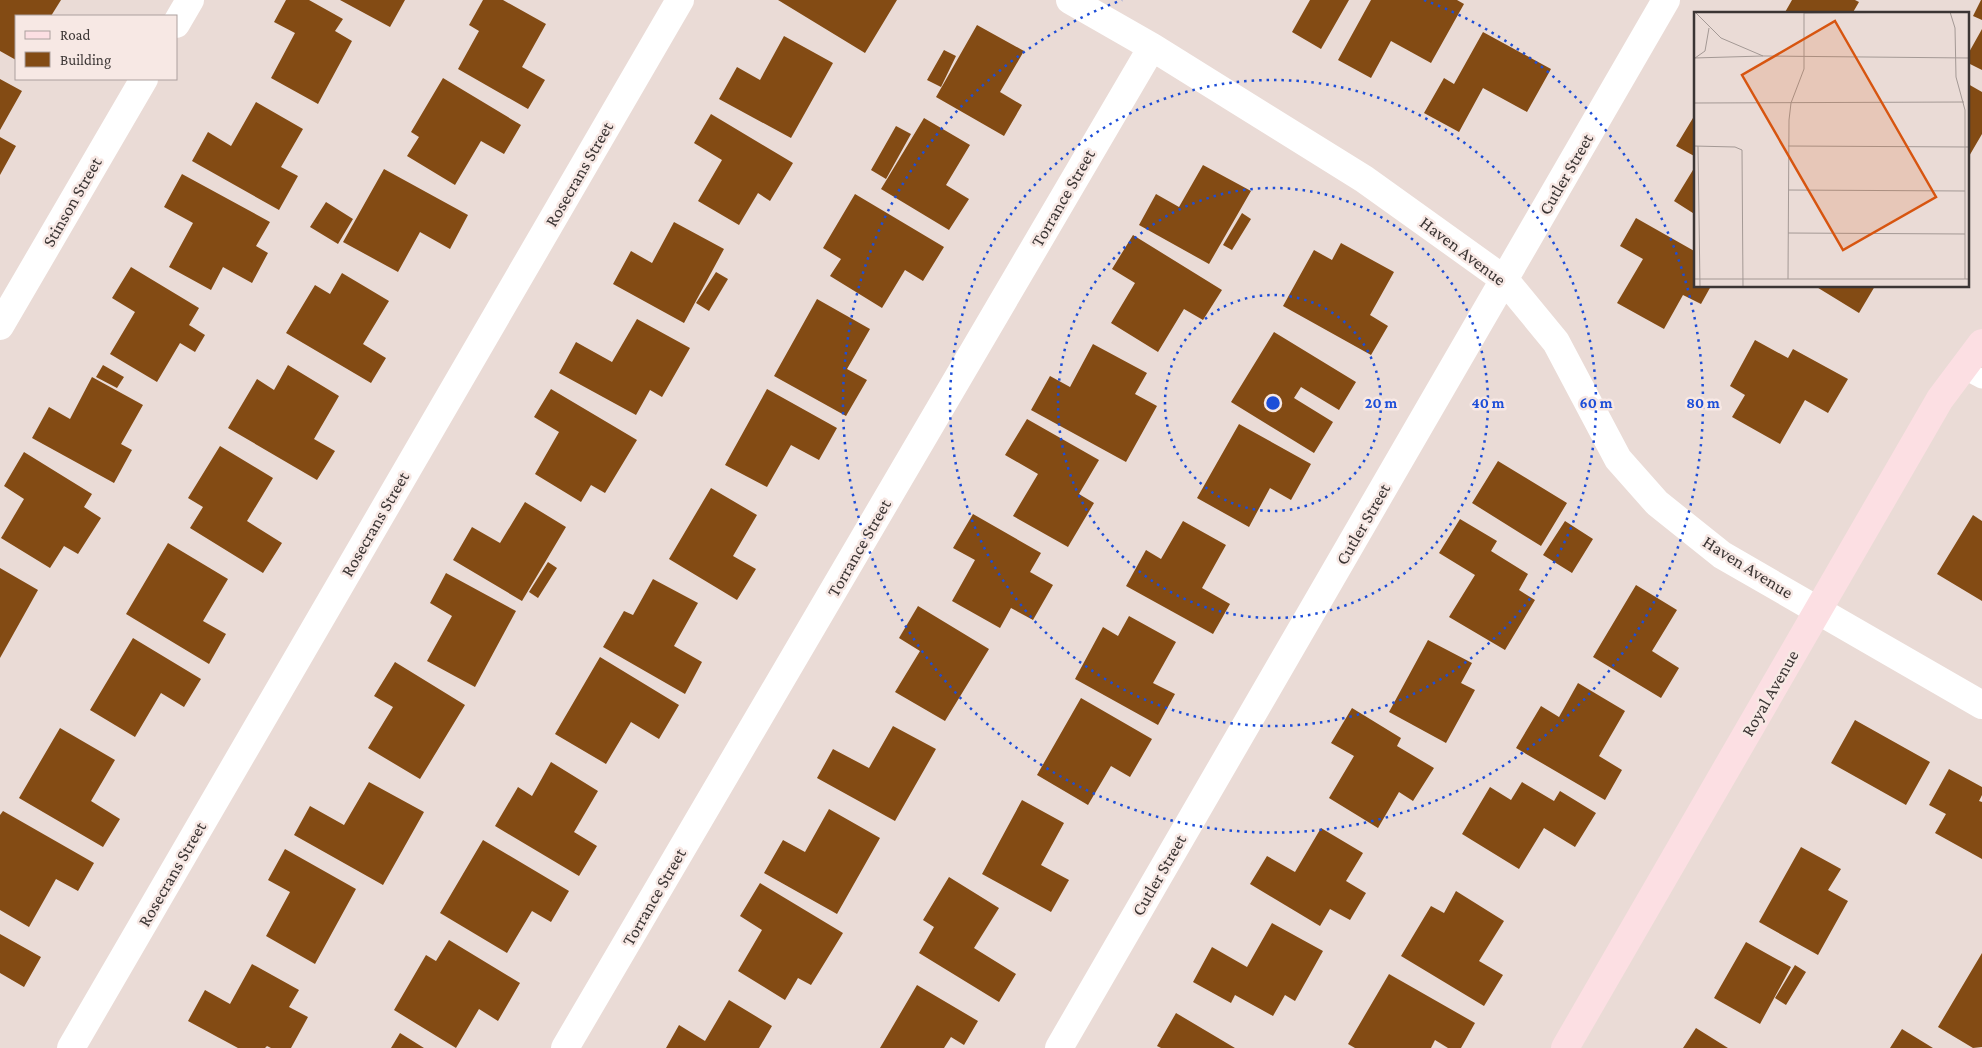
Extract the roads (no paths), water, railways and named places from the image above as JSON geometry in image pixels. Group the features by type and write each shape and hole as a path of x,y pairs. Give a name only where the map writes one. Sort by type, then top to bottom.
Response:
{"main road":[{"name":"Royal Avenue","path":"1565,1048 1940,398 1973,374 1982,343"}],"street":[{"path":"178,21 190,0"},
{"name":"Rosecrans Street","path":"71,1048 680,0"},
{"name":"Haven Avenue","path":"1070,0 1152,47 1364,179 1505,280 1556,342 1618,459 1657,503 1722,555 1982,705"},
{"name":"Cutler Street","path":"1058,1048 1666,0"},
{"name":"Torrance Street","path":"566,1048 1152,47"},
{"name":"Stinson Street","path":"0,326 143,80"}]}
